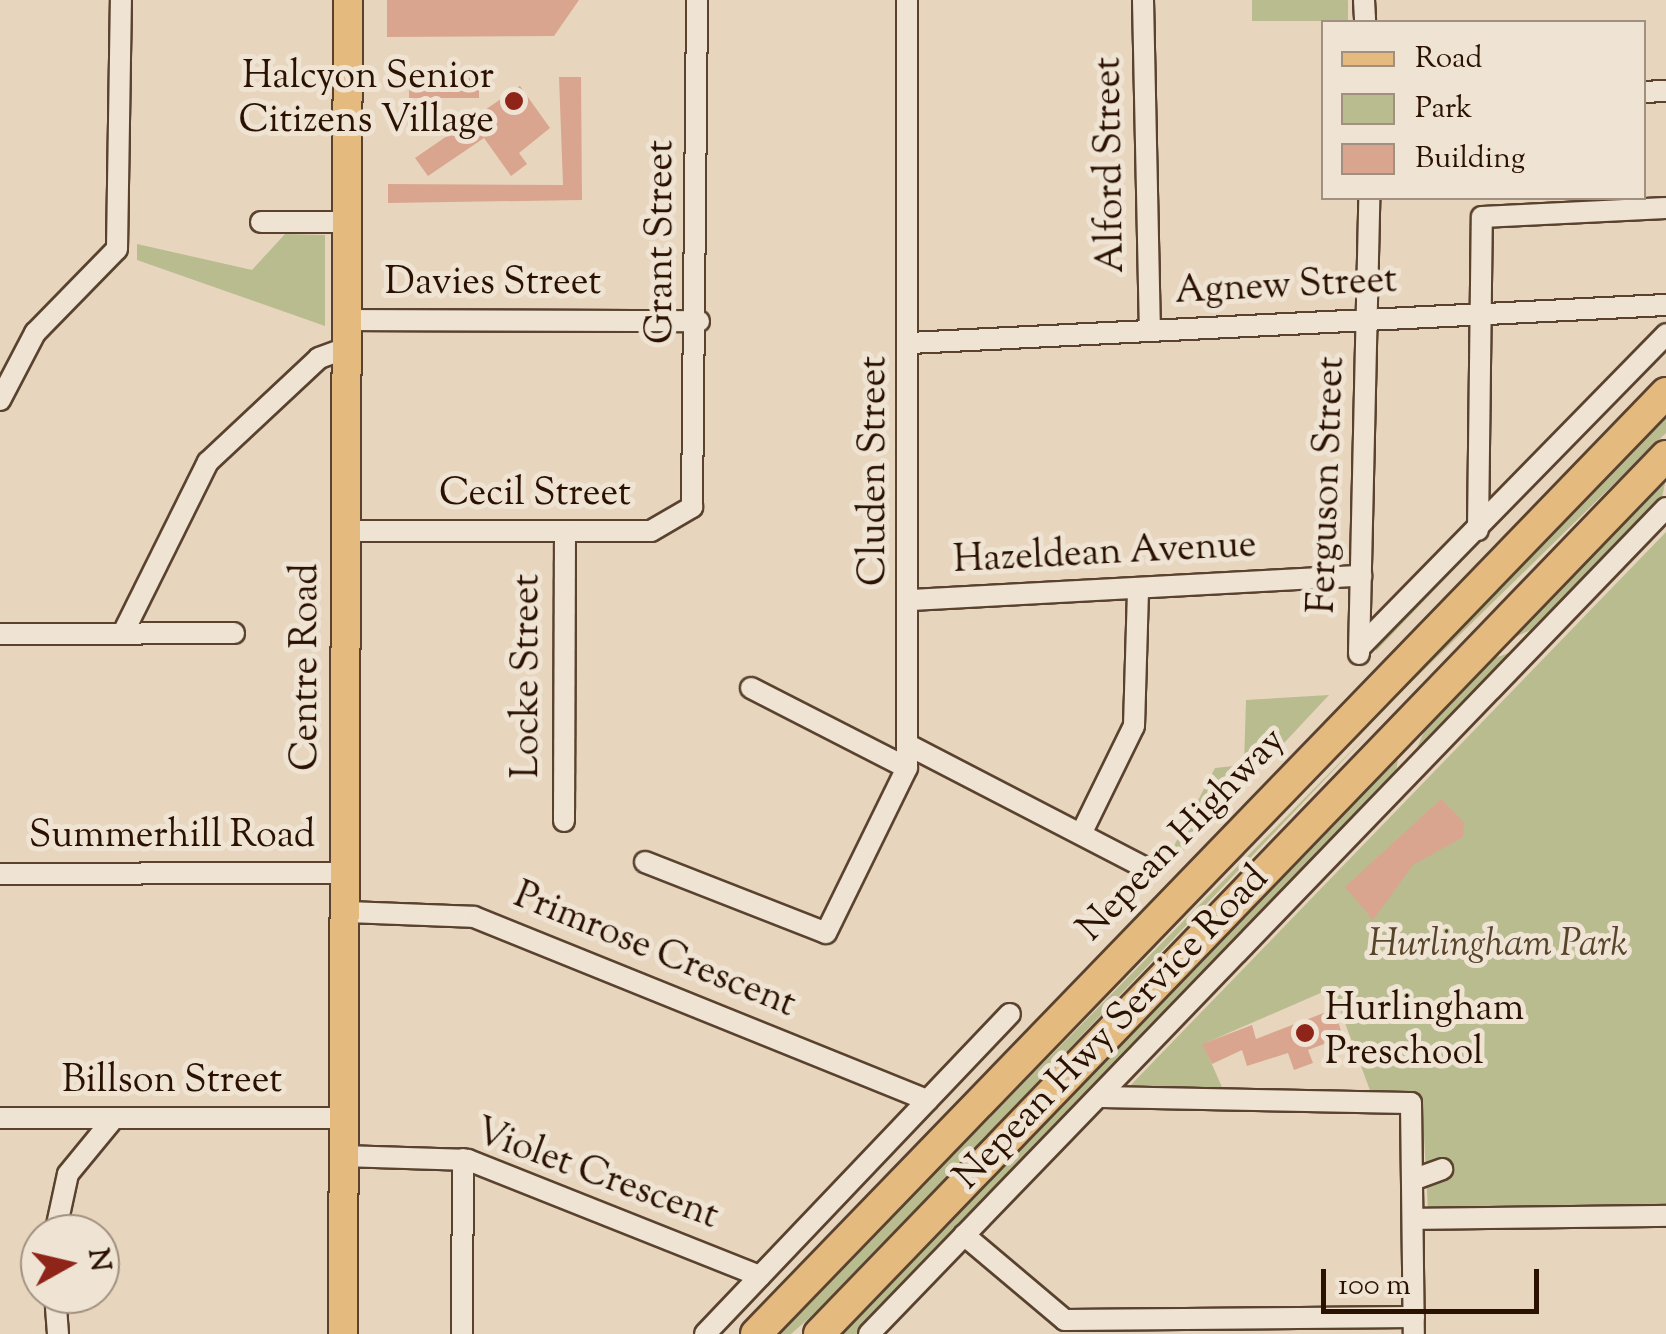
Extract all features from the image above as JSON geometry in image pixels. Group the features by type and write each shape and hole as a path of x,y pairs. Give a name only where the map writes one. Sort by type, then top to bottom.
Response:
{"highway":[{"name":"Nepean Highway","path":"756,1334 1666,393"},
{"path":"818,1334 1666,456"},
{"path":"1370,699 1402,731"}],"main road":[{"name":"Centre Road","path":"344,1334 348,0"}],"street":[{"path":"0,400 36,333 118,250 121,0"},
{"name":"Grant Street","path":"697,0 698,484"},
{"name":"Cluden Street","path":"644,862 826,933 910,757 908,0"},
{"name":"Alford Street","path":"1144,0 1150,330"},
{"name":"Ferguson Street","path":"1369,200 1360,651 1478,530"},
{"path":"1478,530 1482,216 1666,208"},
{"path":"261,222 348,222"},
{"name":"Agnew Street","path":"910,343 1666,306"},
{"name":"Davies Street","path":"129,633 142,590 208,462 300,378 347,347 699,320"},
{"path":"1478,530 1666,334"},
{"name":"Cecil Street","path":"346,530 666,528 692,507 698,484"},
{"name":"Nepean Hwy Service Road","path":"869,1334 1407,772 1666,508"},
{"name":"Locke Street","path":"564,821 565,531"},
{"name":"Hazeldean Avenue","path":"912,600 1362,576"},
{"path":"1081,834 1134,726 1138,588"},
{"path":"0,634 234,633"},
{"path":"1486,644 1532,647"},
{"path":"751,688 1081,834 1147,869"},
{"path":"1402,731 1407,772"},
{"name":"Summerhill Road","path":"0,874 344,873"},
{"name":"Primrose Crescent","path":"344,912 474,917 928,1100"},
{"path":"706,1334 1010,1014"},
{"path":"964,1235 1065,1320 1414,1326 1415,1116 1402,1100 1098,1097"},
{"name":"Billson Street","path":"0,1118 344,1118"},
{"path":"59,1214 68,1174 114,1118"},
{"name":"Violet Crescent","path":"344,1156 463,1159 760,1276"},
{"path":"462,1334 463,1159"},
{"path":"1415,1179 1442,1169"},
{"path":"1415,1219 1666,1216"}],"green space":[{"path":"1252,0 1348,0 1348,20 1252,21"},
{"path":"285,234 325,235 325,326 137,260 137,244 252,270"},
{"path":"1666,348 1376,651 1377,638"},
{"path":"1666,413 1666,433 1389,704 1417,672"},
{"path":"1666,478 1662,498 1537,627 1511,639"},
{"name":"Hurlingham Park","path":"1666,532 1666,1208 1428,1210 1422,1099 1371,1093 1332,988 1203,1044 1225,1094 1126,1090"},
{"path":"1512,652 1414,755 1426,727 1492,659"},
{"path":"1329,695 1171,864 1166,861 1215,768 1244,765 1246,700"},
{"path":"1368,734 833,1297 791,1334 776,1334"},
{"path":"1399,753 1396,772 861,1334 842,1334"}],"building":[{"path":"387,0 579,0 554,36 387,37"},
{"path":"559,77 581,77 582,200 388,203 388,184 563,185"},
{"path":"409,78 479,78 479,98 409,98"},
{"path":"520,86 550,128 519,153 527,164 511,176 484,138 428,176 415,158"},
{"path":"1441,799 1464,822 1463,837 1413,865 1373,920 1345,887"},
{"path":"1334,1009 1343,1037 1308,1050 1313,1063 1294,1070 1288,1053 1247,1066 1242,1050 1212,1064 1202,1044 1252,1025 1256,1039"}],"place":[{"name":"Halcyon Senior Citizens Village","path":"514,101"},
{"name":"Hurlingham Preschool","path":"1305,1033"}]}
